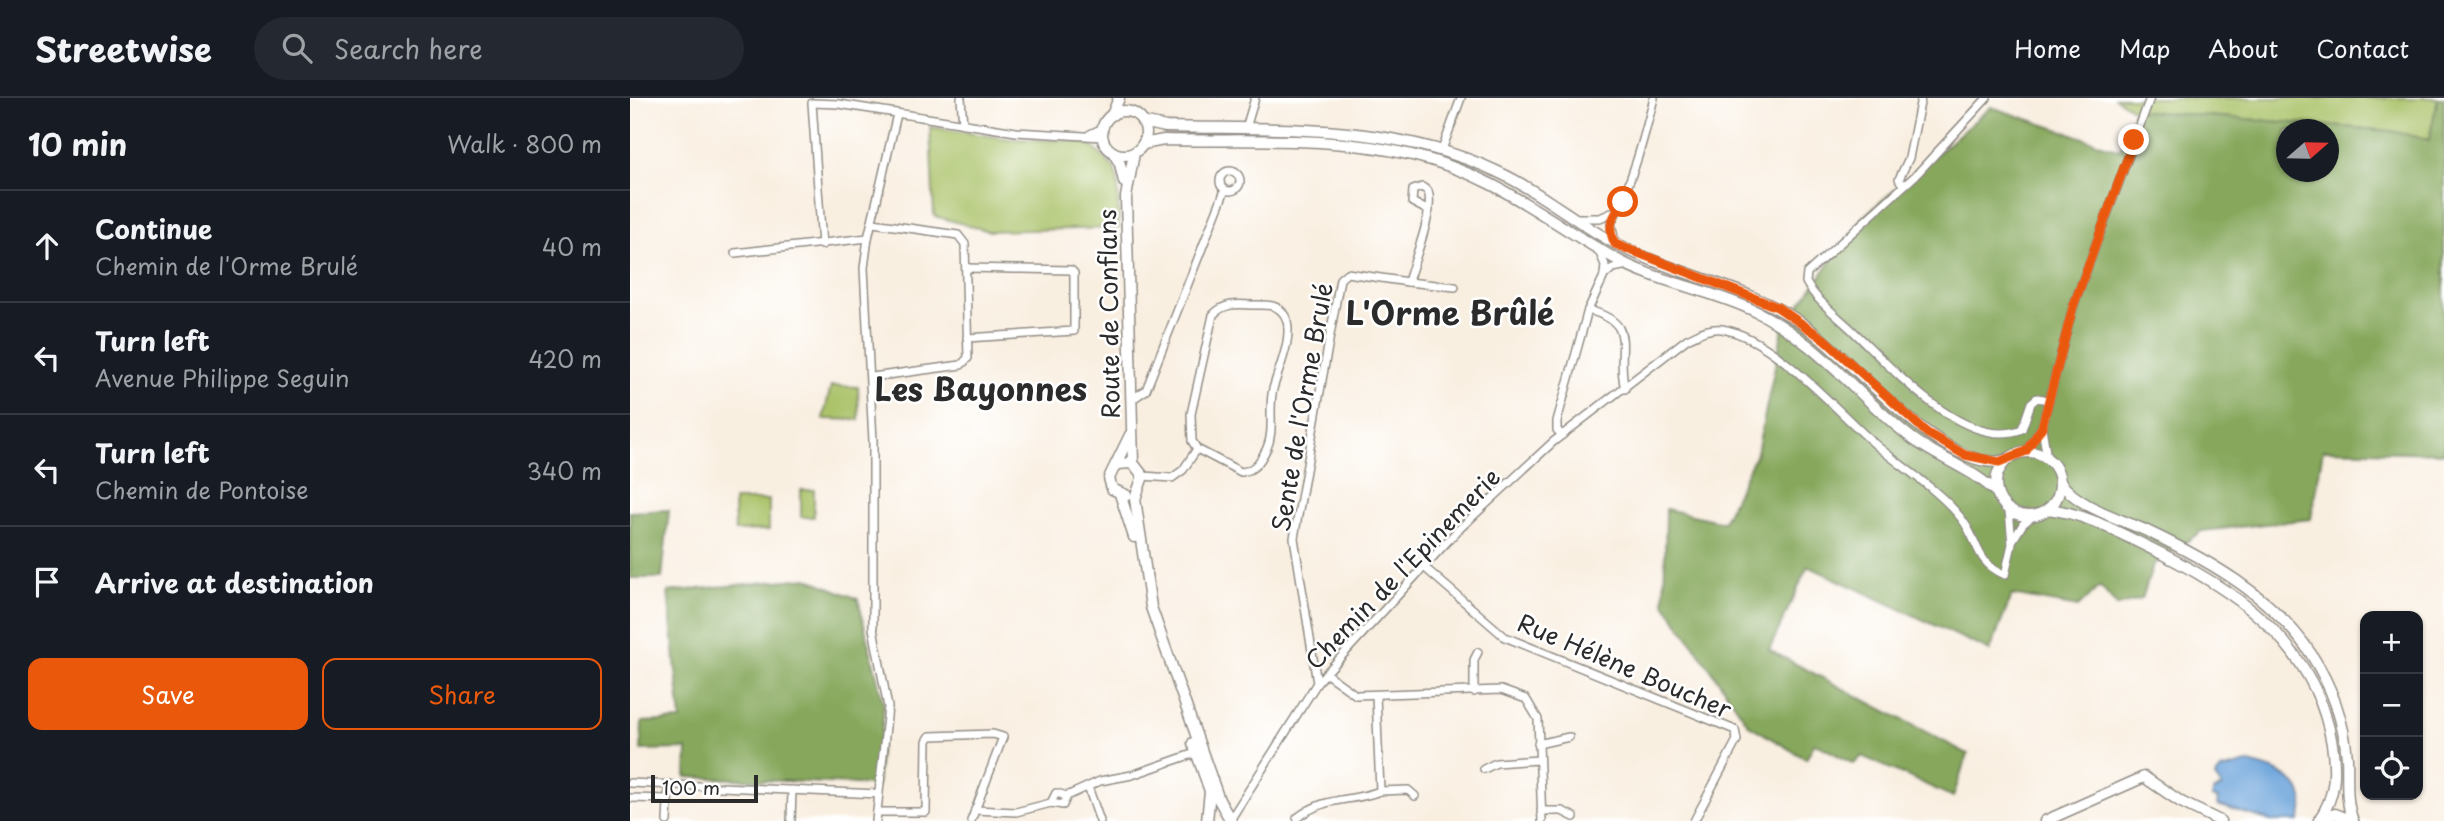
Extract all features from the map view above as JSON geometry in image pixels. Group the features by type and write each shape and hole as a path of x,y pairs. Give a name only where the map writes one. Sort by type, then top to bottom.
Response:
{"main road":[{"path":"1121,98 1127,112 1142,122 1166,127 1361,132 1442,149 1514,179 1615,244 1777,307 1824,339 1907,417 1934,438 1979,460 1993,463 2026,451 2047,458 2056,468 2060,482 2059,494 2048,509 2034,516 2023,516 2009,510 1997,493 1979,478 1910,437 1828,360 1789,330 1738,304 1628,265 1494,184 1412,155 1329,143 1164,141 1143,144"},
{"path":"1121,98 1102,133 1113,152 1119,155 1134,153 1143,144 1146,133 1142,122"},
{"path":"1112,115 1127,112"},
{"name":"Route de Conflans","path":"1113,152 1120,164 1126,197 1133,463"},
{"name":"Route de Conflans","path":"1126,197 1134,153"},
{"path":"1131,432 1109,478 1112,489 1121,495 1132,523 1151,625 1199,751 1211,795 1231,820"},
{"path":"1997,493 1996,476 2005,460"},
{"path":"1117,464 1133,463 1143,476 1135,499 1151,607 1219,807"},
{"path":"2060,482 2086,503 2167,541 2228,575 2263,600 2294,631 2318,666 2338,711 2346,746 2348,804 2353,821"},
{"path":"1121,495 1138,491"},
{"path":"2048,509 2092,520 2188,566 2245,604 2278,633 2310,679 2330,733 2334,788 2331,801 2318,820"},
{"path":"2045,821 2144,777 2181,802 2220,821"},
{"path":"1207,821 1206,813 1219,807"},
{"path":"2318,820 2335,814 2353,821"}],"street":[{"path":"961,98 963,124"},
{"path":"1246,128 1255,98"},
{"path":"1442,149 1461,98"},
{"path":"1615,244 1610,227 1623,202 1639,156 1654,98"},
{"path":"1903,186 1899,179 1909,158 1921,98"},
{"path":"1987,98 1903,186 1807,273 1808,287 1936,407 1955,418 1992,432 2009,434 2021,429 2031,403 2037,398 2049,400"},
{"path":"2026,451 2042,427 2073,307 2150,98"},
{"path":"822,244 812,103 839,104 1016,132 1102,133"},
{"path":"876,821 888,707 873,628 872,377 864,268 868,238 897,114"},
{"path":"1131,400 1146,390 1225,190"},
{"path":"1408,282 1429,211"},
{"path":"1576,218 1600,218 1617,211"},
{"path":"872,377 961,365 968,358 965,244 958,235 873,223"},
{"path":"735,253 868,238"},
{"path":"1597,247 1604,261 1604,276"},
{"path":"1562,435 1557,430 1557,421 1588,310 1604,276 1613,268 1628,265"},
{"path":"967,268 1071,270 1074,331 967,338"},
{"name":"Sente de l'Orme Brulé","path":"1318,683 1294,538 1340,279 1347,273 1455,287"},
{"path":"1231,304 1273,306 1279,309 1286,318 1287,332 1271,400 1269,441 1261,458 1253,469 1241,472 1197,449 1192,441 1191,414 1213,315 1231,304"},
{"path":"1588,310 1612,317 1621,330 1625,388"},
{"name":"Chemin de l'Epinemerie","path":"1231,820 1318,683 1456,532 1562,435 1687,340 1702,332 1724,329 1757,343 1805,379 1854,426 1960,517 1989,568 2005,575 2012,544"},
{"path":"2042,427 2047,458"},
{"path":"1143,476 1172,478 1183,470 1197,449"},
{"path":"2009,510 2012,544"},
{"path":"2012,544 2023,524 2034,516"},
{"name":"Rue Hélène Boucher","path":"1424,567 1505,637 1735,730 1737,740 1694,821"},
{"path":"1474,692 1474,660 1478,652"},
{"path":"1328,675 1350,693 1376,695 1512,692 1526,699 1538,719 1542,821"},
{"path":"1376,695 1380,791"},
{"path":"926,821 927,741 930,736 993,734 1003,737 971,821"},
{"path":"1538,744 1569,737"},
{"path":"975,810 1016,812 1051,803 1056,793 1067,796 1199,751"},
{"path":"1484,769 1496,763 1539,760"},
{"path":"630,783 879,794"},
{"path":"667,821 669,784"},
{"path":"1088,787 1100,821"},
{"path":"791,821 792,790"},
{"path":"1297,818 1310,808 1338,798 1380,791 1408,790 1415,796"},
{"path":"630,798 668,799"},
{"name":"Chemin de l'Epinemerie","path":"1219,807 1231,808 1242,799"},
{"path":"1541,811 1562,811 1574,817"},
{"path":"877,812 926,812"}],"green space":[{"path":"2115,98 2438,98 2429,140 2392,131 2339,127 2339,119 2276,119 2276,122 2134,110"},
{"path":"2438,98 2444,98 2444,453 2323,450 2311,519 2202,531 2153,565 2142,599 2117,606 2100,586 2078,607 2012,595 1990,651 1808,566 1769,650 1968,754 1953,797 1862,756 1854,764 1815,743 1806,759 1749,725 1664,602 1666,509 1723,522 1757,452 1783,328 1863,217 1991,107 2120,150 2134,110 2276,122 2276,182 2339,182 2339,127 2392,131 2429,140"},
{"path":"930,127 1010,139 1079,141 1092,146 1114,168 1118,181 1119,228 989,231 934,216"},
{"path":"831,386 858,387 859,420 823,419"},
{"path":"801,490 814,490 814,517 801,517"},
{"path":"734,500 769,500 769,530 735,531"},
{"path":"669,510 662,578 630,578 630,512"},
{"path":"807,578 858,599 884,706 877,785 686,777 687,749 641,750 642,722 681,720 668,592"}],"water":[{"path":"2247,763 2270,769 2297,787 2303,808 2299,821 2271,821 2217,805 2218,799 2212,797 2214,791 2222,787 2215,777 2221,770"}],"district":[{"name":"L'Orme Brûlé","path":"1450,312"},
{"name":"Les Bayonnes","path":"981,388"}],"route":[{"path":"1623,202 1610,227 1615,244 1777,307 1824,339 1927,433 1965,455 1993,463 2026,451 2042,427 2073,307 2134,140"}]}
